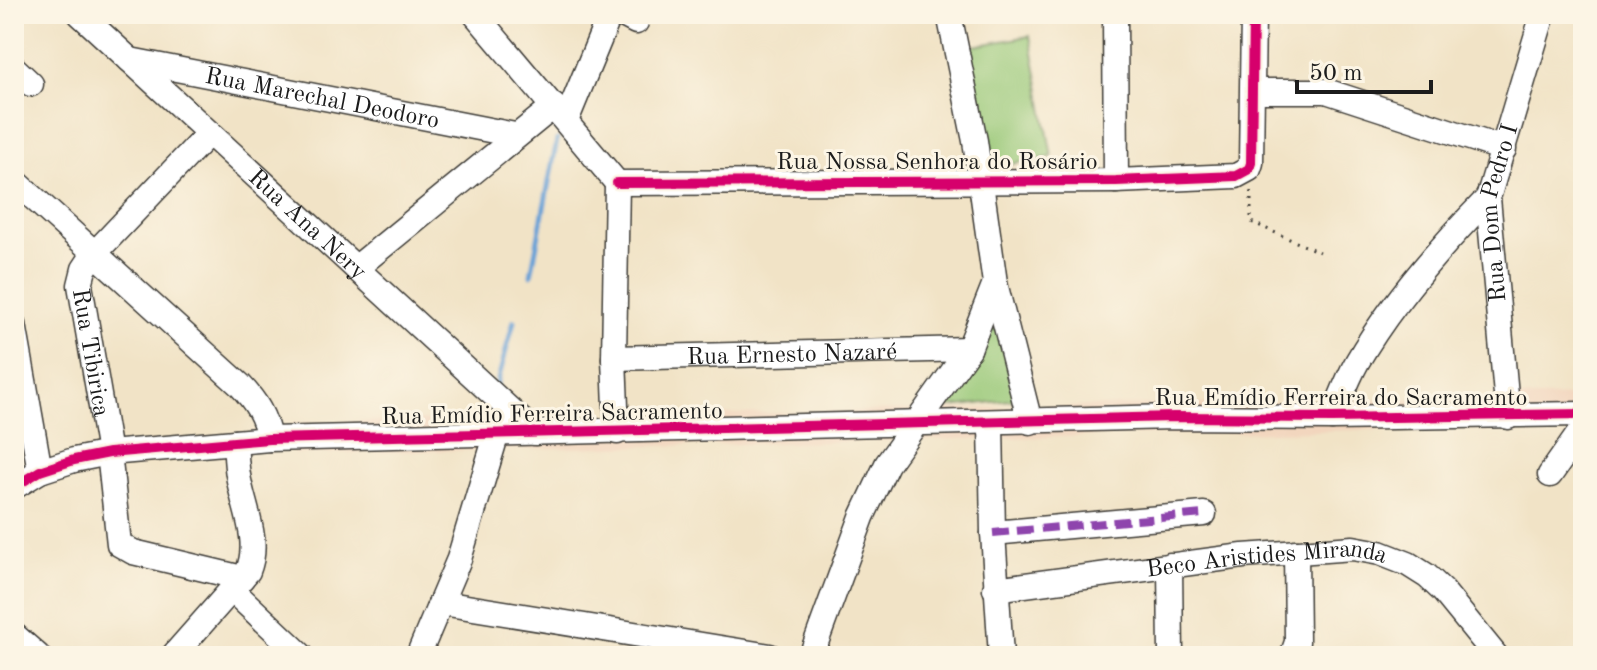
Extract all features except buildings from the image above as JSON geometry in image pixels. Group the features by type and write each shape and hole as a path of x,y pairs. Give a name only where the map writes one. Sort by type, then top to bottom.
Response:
{"street":[{"name":"Rua Ana Nery","path":"80,14 535,433"},
{"path":"475,14 617,183 614,358 617,432"},
{"path":"356,268 515,135 560,113 610,14"},
{"path":"949,14 981,181 995,283 1030,422"},
{"path":"1115,14 1116,181"},
{"path":"1251,163 1253,14"},
{"name":"Rua Dom Pedro I","path":"1508,417 1488,198 1543,14"},
{"name":"Rua Marechal Deodoro","path":"128,59 515,135"},
{"path":"1253,91 1326,91 1504,149"},
{"path":"94,254 209,133"},
{"name":"Rua Nossa Senhora do Rosário","path":"617,183 1116,181 1236,176 1249,169 1251,163"},
{"path":"14,180 256,402 266,421 269,439"},
{"path":"1332,418 1357,363 1385,320 1453,233 1488,198"},
{"name":"Rua Tibirica","path":"94,254 84,269 80,285 109,453 117,537 123,549 237,584"},
{"path":"811,656 862,517 887,464 969,349 995,283"},
{"path":"980,322 995,314 1007,324"},
{"path":"14,324 40,471"},
{"name":"Rua Ernesto Nazaré","path":"614,358 969,349"},
{"name":"Rua Emídio Ferreira do Sacramento","path":"1099,419 1583,414"},
{"name":"Rua Emídio Ferreira Sacramento","path":"14,487 40,471 109,453 269,439 1099,419"},
{"path":"991,423 995,589 1001,656"},
{"path":"1550,475 1583,428"},
{"path":"418,656 463,545 497,433"},
{"path":"173,656 237,584 253,559 235,442"},
{"path":"993,533 1204,514"},
{"name":"Beco Aristides Miranda","path":"995,589 1170,565 1353,548 1380,553 1408,564 1427,576 1496,656"},
{"path":"1292,656 1297,642 1296,552"},
{"path":"1170,565 1171,656"},
{"path":"237,584 302,656"},
{"path":"442,603 770,656"},
{"path":"14,635 38,656"}],"path":[{"path":"1251,163 1251,222 1319,252"}],"shaded area":[{"path":"1583,396 1583,425 293,454 292,423"}],"green space":[{"path":"1030,36 1052,157 990,168 968,47"},
{"path":"987,320 1002,324 1019,399 934,409"}],"waterway":[{"path":"531,275 557,140"},
{"path":"497,384 514,321"}],"marked path":[{"path":"993,533 1204,514"}],"cycle path":[{"path":"617,183 1116,181 1236,176 1249,169 1251,163 1253,14"},
{"path":"14,487 40,471 109,453 269,439 1174,417 1583,414"}]}
